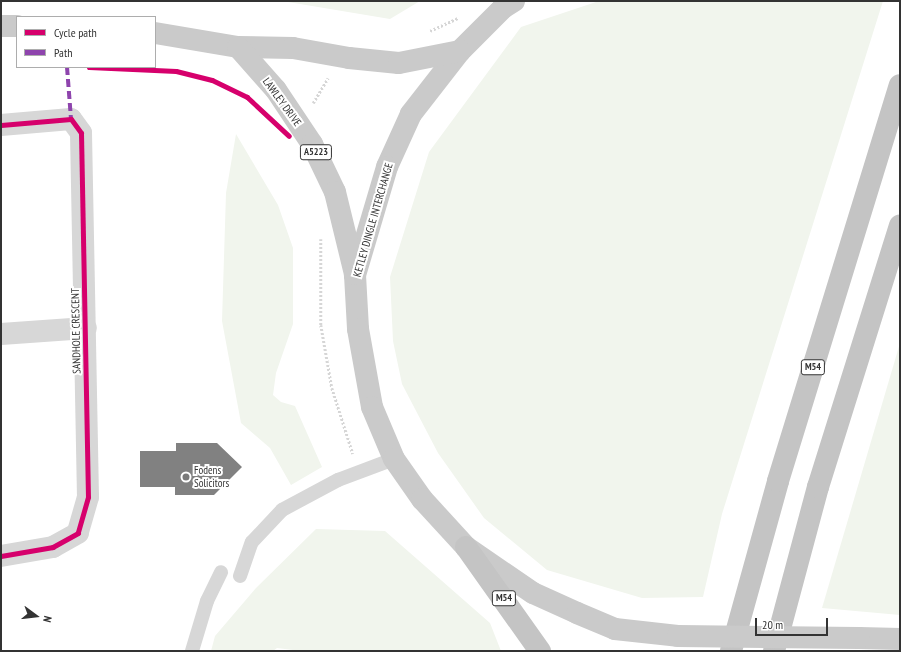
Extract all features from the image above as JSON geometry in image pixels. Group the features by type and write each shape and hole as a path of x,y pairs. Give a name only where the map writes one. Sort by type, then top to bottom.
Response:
{"highway":[{"name":"M54","path":"731,651 778,481 900,85"},
{"path":"774,651 818,487 900,226"},
{"name":"M54","path":"466,547 540,651"}],"main road":[{"name":"KETLEY DINGLE INTERCHANGE","path":"514,1 502,8 460,51 411,114 387,167 355,275 358,329 372,407 394,459 422,500 466,547 533,593 615,629 678,636 900,639"},
{"path":"1,26 16,26"},
{"path":"156,33 238,47 293,48 349,58 399,63 460,51"},
{"name":"LAWLEY DRIVE","path":"238,47 276,90 312,144 335,192 355,275"}],"street":[{"name":"SANDHOLE CRESCENT","path":"1,125 71,119 81,133 86,328 88,497 78,533 53,547 1,556"},
{"path":"1,334 86,328"}],"lane":[{"path":"240,576 252,542 282,510 338,480 394,459"},
{"path":"192,651 207,601 221,572"}],"shaded area":[{"path":"282,1 420,1 390,19"},
{"path":"599,1 883,1 722,514 703,597 642,598 547,570 484,518 438,453 402,384 393,341 390,277 429,152 521,27"},
{"path":"236,134 278,205 293,248 293,324 276,373 273,395 281,402 295,406 322,467 291,485 270,448 241,423 222,321 226,193"},
{"path":"900,343 900,615 822,608"},
{"path":"316,529 385,531 490,623 501,651 301,651 277,648 273,651 211,651 215,636 256,588"}],"building":[{"name":"Fodens Solicitors","path":"176,443 217,443 242,467 214,495 175,495 175,487 140,487 140,451 176,451"}],"marked path":[{"path":"67,68 71,119"}],"cycle path":[{"path":"111,68 176,71 212,80 247,97 289,136"},
{"path":"1,125 71,119 81,133 88,497 78,533 53,547 1,556"}],"place":[{"name":"Fodens Solicitors","path":"186,477"}]}
